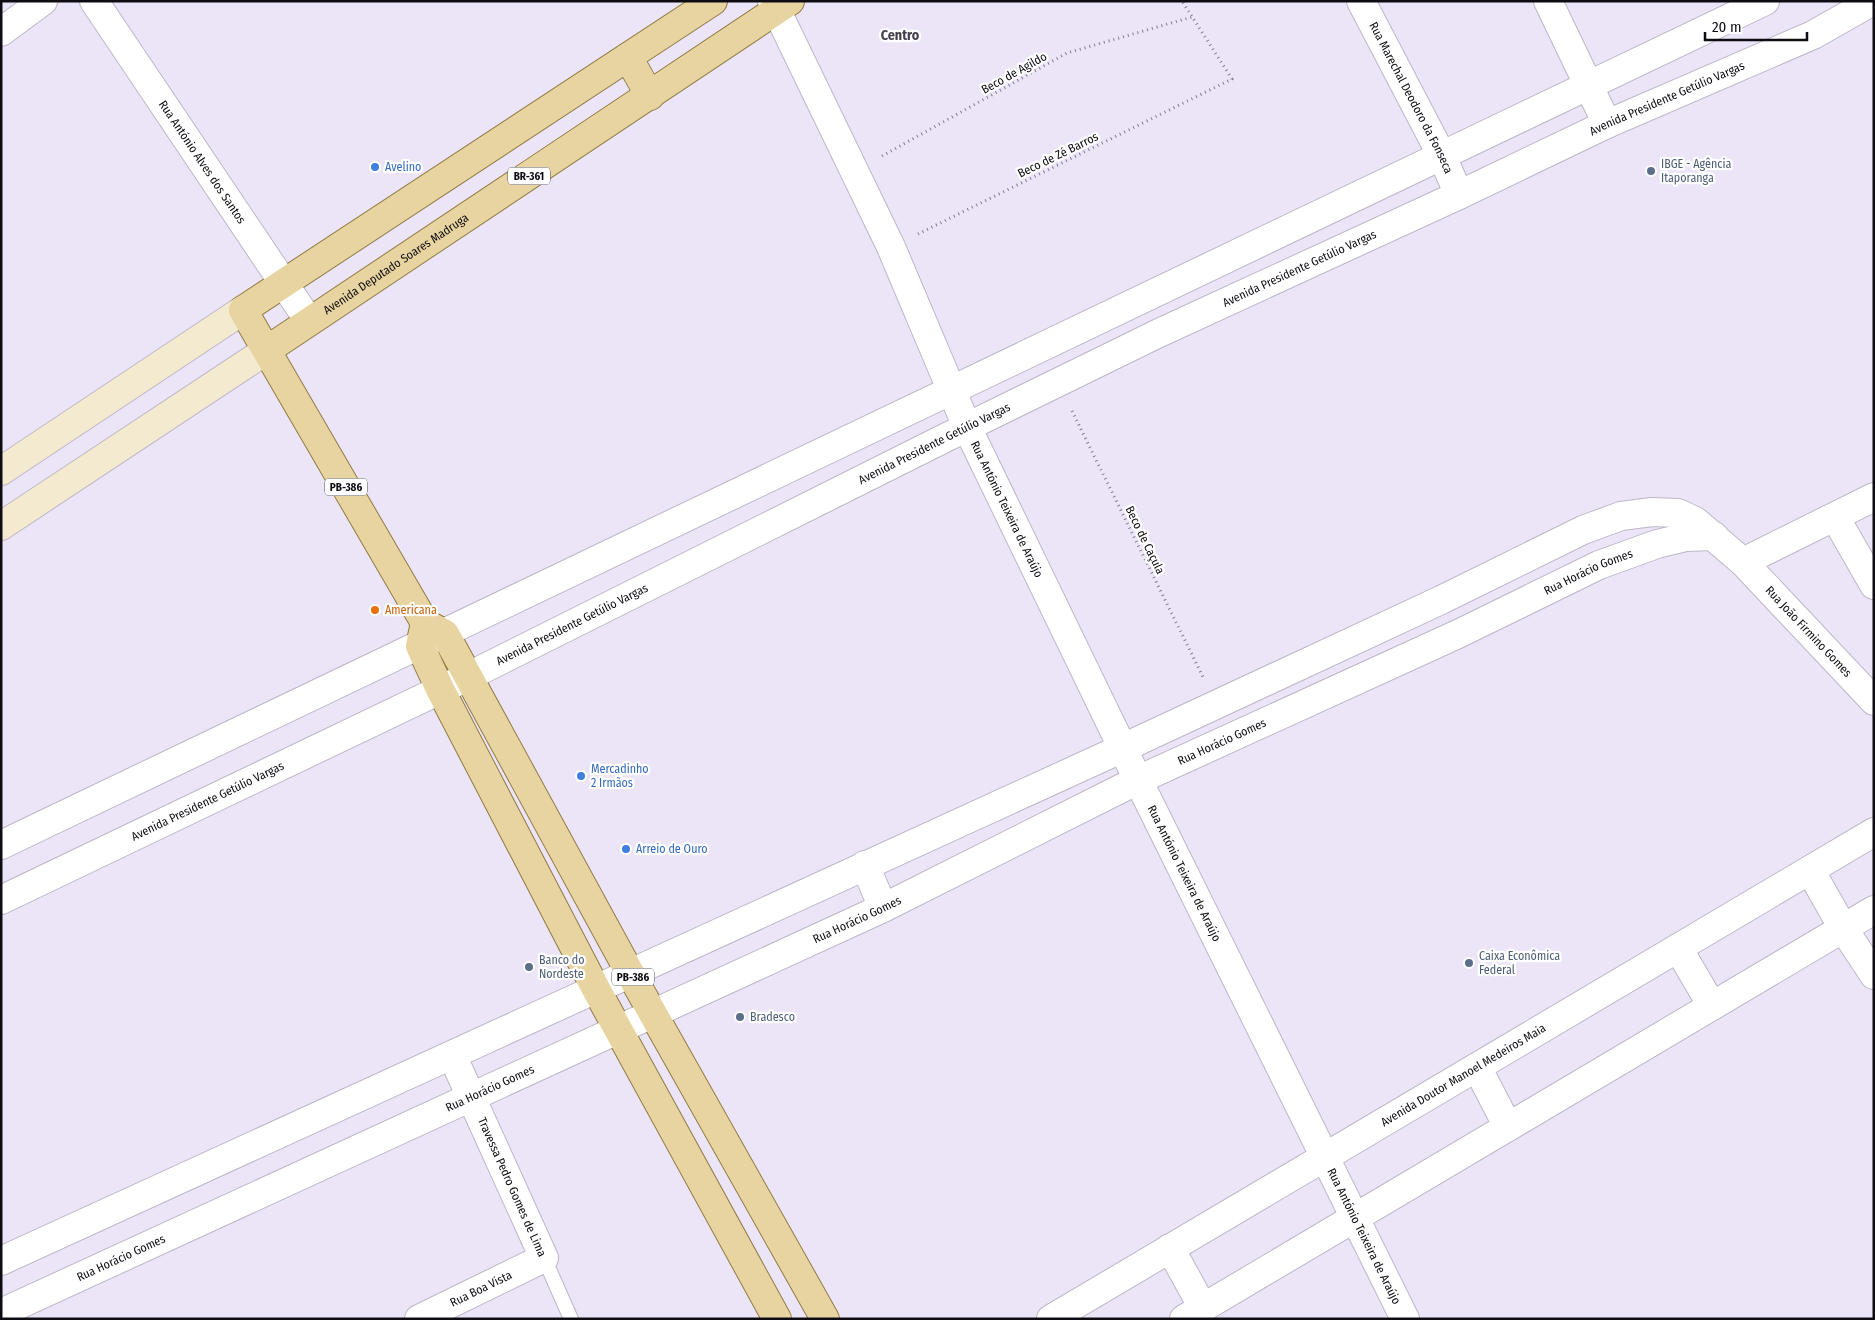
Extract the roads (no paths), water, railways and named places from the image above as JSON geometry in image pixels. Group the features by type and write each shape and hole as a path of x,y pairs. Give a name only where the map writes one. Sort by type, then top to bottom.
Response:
{"main road":[{"path":"1,471 713,1"},
{"name":"Avenida Deputado Soares Madruga","path":"1,526 650,96 779,4"},
{"path":"628,57 650,96"},
{"name":"PB-386","path":"243,310 430,634 469,676 630,973 825,1319"},
{"name":"PB-386","path":"430,634 440,689 596,989 777,1319"},
{"path":"530,861 561,845"}],"street":[{"path":"1,32 43,1"},
{"name":"Rua António Alves dos Santos","path":"94,1 309,321"},
{"name":"Rua Marechal Deodoro da Fonseca","path":"1361,1 1442,156 1459,195"},
{"path":"1548,1 1607,124"},
{"path":"1,845 430,634 951,391 1765,1"},
{"name":"Avenida Presidente Getúlio Vargas","path":"1,900 469,676 1159,333 1459,195 1607,124 1813,35 1873,1"},
{"name":"Rua António Teixeira de Araújo","path":"779,4 891,247 967,427 1138,780 1405,1319"},
{"path":"1144,299 1159,333"},
{"path":"1,1262 1216,705 1441,600 1583,530 1620,516 1652,512 1678,513 1695,521 1743,562 1874,498"},
{"path":"1835,517 1874,586"},
{"name":"Rua Horácio Gomes","path":"2,1309 882,908 1138,780 1458,634 1599,565 1631,553 1686,538 1714,536"},
{"name":"Rua João Firmino Gomes","path":"1743,562 1874,701"},
{"path":"1441,600 1458,634"},
{"name":"Avenida Doutor Manoel Medeiros Maia","path":"1051,1319 1874,832"},
{"path":"865,865 882,908"},
{"path":"1810,870 1843,928 1874,975"},
{"path":"1170,1248 1194,1313 1874,910"},
{"path":"1678,948 1712,1006"},
{"name":"Travessa Pedro Gomes de Lima","path":"452,1055 544,1258"},
{"path":"1477,1068 1508,1127"},
{"name":"Rua Boa Vista","path":"419,1319 544,1258"}],"lane":[{"name":"Travessa Pedro Gomes de Lima","path":"544,1258 571,1319"}],"place":[{"name":"Avelino","path":"375,167"},
{"name":"IBGE - Agência Itaporanga","path":"1651,171"},
{"name":"Americana","path":"375,610"},
{"name":"Mercadinho 2 Irmãos","path":"581,776"},
{"name":"Arreio de Ouro","path":"626,849"},
{"name":"Caixa Econômica Federal","path":"1469,963"},
{"name":"Banco do Nordeste","path":"529,967"},
{"name":"Bradesco","path":"740,1017"}],"district":[{"name":"Centro","path":"900,35"}]}
